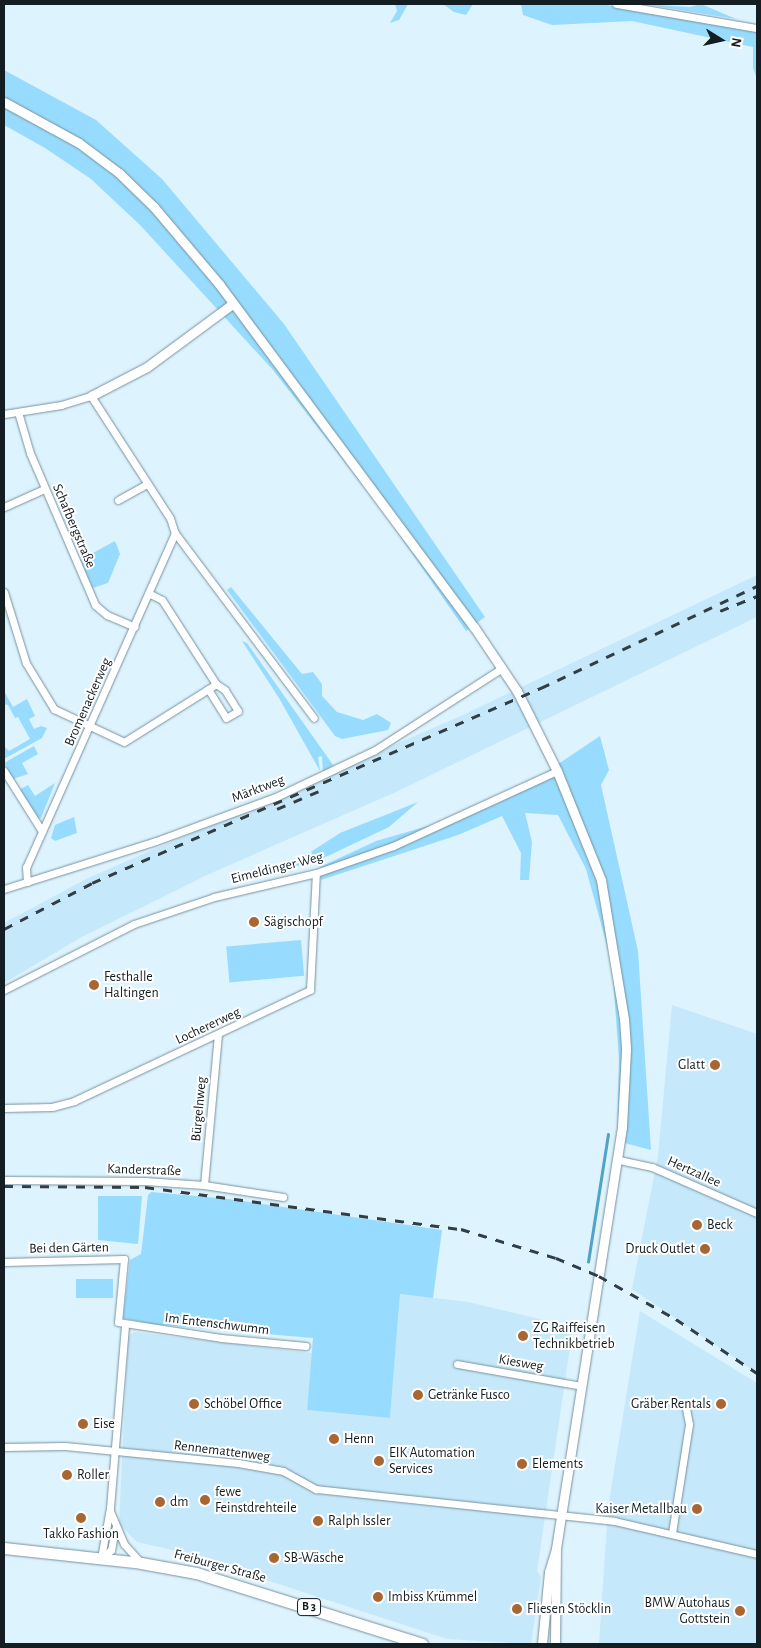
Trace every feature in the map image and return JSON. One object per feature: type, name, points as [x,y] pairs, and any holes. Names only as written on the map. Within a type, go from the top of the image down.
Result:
[{"type":"main road","name":"Freiburger Straße","points":[[4,1548],[140,1563],[217,1578],[422,1644]]},
{"type":"street","points":[[616,4],[757,28]]},
{"type":"street","points":[[4,102],[56,129],[118,173],[190,248],[502,668],[517,691],[556,771],[601,880],[620,979],[626,1050],[619,1160],[556,1549],[557,1631],[555,1644]]},
{"type":"street","points":[[4,414],[91,396],[147,367],[232,304]]},
{"type":"street","points":[[91,396],[170,518],[175,533],[314,718]]},
{"type":"street","name":"Schafbergstraße","points":[[18,412],[30,453],[44,489],[95,605],[107,615],[135,627]]},
{"type":"street","points":[[118,500],[147,484]]},
{"type":"street","points":[[4,507],[44,489]]},
{"type":"street","name":"Bromenackerweg","points":[[27,882],[26,867],[91,728],[175,533]]},
{"type":"street","points":[[4,592],[26,663],[53,707],[59,714],[91,728],[124,742],[216,684]]},
{"type":"street","points":[[150,594],[162,600],[216,684],[225,690],[238,711],[226,718],[208,689]]},
{"type":"street","name":"Märktweg","points":[[4,889],[156,841],[322,776],[375,750],[502,668]]},
{"type":"street","points":[[4,771],[42,831]]},
{"type":"street","name":"Eimeldinger Weg","points":[[4,990],[134,924],[214,897],[316,873],[433,830],[556,771]]},
{"type":"street","name":"Lochererweg","points":[[4,1108],[52,1107],[74,1101],[218,1036],[310,990],[316,873]]},
{"type":"street","name":"Bürgelnweg","points":[[204,1185],[218,1036]]},
{"type":"street","name":"Hertzallee","points":[[619,1160],[652,1167],[757,1213]]},
{"type":"street","name":"Kanderstraße","points":[[4,1180],[145,1181],[204,1185],[283,1197]]},
{"type":"street","name":"Bei den Gärten","points":[[4,1262],[124,1260],[118,1322],[125,1324]]},
{"type":"street","points":[[101,1558],[110,1508],[125,1324]]},
{"type":"street","name":"Im Entenschwumm","points":[[125,1324],[221,1338],[306,1346]]},
{"type":"street","name":"Kiesweg","points":[[457,1364],[582,1386]]},
{"type":"street","points":[[672,1533],[689,1424],[686,1410]]},
{"type":"street","name":"Rennemattenweg","points":[[4,1447],[65,1446],[275,1470],[316,1489],[561,1514],[672,1533],[757,1554]]},
{"type":"street","points":[[110,1508],[115,1528],[140,1563]]},
{"type":"street","points":[[101,1558],[111,1550],[115,1528]]},
{"type":"street","points":[[542,1644],[548,1572],[556,1549]]},
{"type":"street","points":[[557,1631],[560,1644]]},
{"type":"shaded area","points":[[395,4],[408,4],[399,20],[390,23],[397,11]]},
{"type":"shaded area","points":[[443,4],[473,4],[466,15],[454,12]]},
{"type":"shaded area","points":[[521,4],[601,4],[757,32],[757,79],[753,68],[753,47],[632,21],[552,25],[523,15]]},
{"type":"shaded area","points":[[644,4],[690,7],[701,4],[736,19]]},
{"type":"shaded area","points":[[4,70],[96,120],[162,179],[284,324],[485,617],[466,631],[382,510],[273,370],[140,225],[91,179],[45,148],[4,125]]},
{"type":"shaded area","points":[[115,541],[120,554],[108,583],[93,588],[80,560]]},
{"type":"shaded area","points":[[757,575],[757,617],[398,791],[207,875],[80,938],[4,983],[4,923],[88,878],[463,715]]},
{"type":"shaded area","points":[[231,587],[302,674],[313,672],[322,684],[322,696],[337,712],[363,720],[377,714],[391,723],[388,730],[342,739],[335,736],[227,590]]},
{"type":"shaded area","points":[[242,641],[247,643],[333,765],[323,773],[322,756],[318,757],[320,771],[279,698]]},
{"type":"shaded area","points":[[4,691],[13,707],[27,699],[35,716],[29,719],[34,729],[41,726],[47,728],[42,738],[4,759],[4,746],[9,751],[30,739],[18,717],[15,718],[8,705],[4,704]]},
{"type":"shaded area","points":[[600,736],[609,770],[601,785],[638,951],[651,1150],[617,1141],[619,1060],[612,964],[586,869],[558,815],[525,813],[532,842],[529,880],[520,880],[521,853],[502,816],[458,835],[321,880],[320,867],[376,841],[452,819],[509,797]]},
{"type":"shaded area","points":[[34,746],[38,754],[22,763],[28,774],[13,779],[4,763]]},
{"type":"shaded area","points":[[55,783],[41,818],[36,817],[19,790],[28,785],[35,796]]},
{"type":"shaded area","points":[[418,802],[389,827],[315,862],[235,879],[306,855],[340,833]]},
{"type":"shaded area","points":[[74,817],[77,833],[55,841],[51,838],[55,825]]},
{"type":"shaded area","points":[[301,940],[304,976],[229,982],[226,947]]},
{"type":"shaded area","points":[[672,1005],[757,1034],[757,1373],[632,1289],[658,1156]]},
{"type":"shaded area","points":[[151,1192],[228,1199],[442,1230],[433,1298],[400,1294],[390,1418],[307,1410],[313,1338],[150,1324],[123,1318],[130,1260],[141,1254],[148,1195]]},
{"type":"shaded area","points":[[98,1196],[142,1196],[138,1244],[98,1240]]},
{"type":"shaded area","points":[[76,1279],[113,1279],[113,1298],[76,1298]]},
{"type":"shaded area","points":[[400,1294],[468,1302],[573,1327],[537,1571],[541,1577],[531,1644],[447,1639],[177,1551],[137,1542],[119,1524],[128,1337],[134,1332],[312,1353],[307,1410],[390,1418]]},
{"type":"shaded area","points":[[640,1311],[757,1383],[757,1644],[599,1644],[608,1508]]},
{"type":"waterway","points":[[588,1262],[608,1135]]},
{"type":"railway","points":[[4,929],[92,883],[541,688],[757,586]]},
{"type":"railway","points":[[720,611],[757,596]]},
{"type":"railway","points":[[277,809],[326,788]]},
{"type":"railway","points":[[4,1186],[145,1187],[461,1229],[556,1258],[599,1276],[676,1319],[757,1373]]},
{"type":"place","name":"Sägischopf","points":[[254,922]]},
{"type":"place","name":"Festhalle Haltingen","points":[[94,985]]},
{"type":"place","name":"Glatt","points":[[715,1065]]},
{"type":"place","name":"Beck","points":[[697,1225]]},
{"type":"place","name":"Druck Outlet","points":[[705,1249]]},
{"type":"place","name":"ZG Raiffeisen Technikbetrieb","points":[[523,1336]]},
{"type":"place","name":"Getränke Fusco","points":[[418,1395]]},
{"type":"place","name":"Schöbel Office","points":[[194,1404]]},
{"type":"place","name":"Gräber Rentals","points":[[721,1404]]},
{"type":"place","name":"Eise","points":[[83,1424]]},
{"type":"place","name":"Henn","points":[[334,1439]]},
{"type":"place","name":"EIK Automation Services","points":[[379,1461]]},
{"type":"place","name":"Elements","points":[[522,1464]]},
{"type":"place","name":"Roller","points":[[67,1475]]},
{"type":"place","name":"fewe Feinstdrehteile","points":[[205,1500]]},
{"type":"place","name":"dm","points":[[160,1502]]},
{"type":"place","name":"Kaiser Metallbau","points":[[697,1509]]},
{"type":"place","name":"Takko Fashion","points":[[81,1518]]},
{"type":"place","name":"Ralph Issler","points":[[318,1521]]},
{"type":"place","name":"SB-Wäsche","points":[[274,1558]]},
{"type":"place","name":"Imbiss Krümmel","points":[[378,1597]]},
{"type":"place","name":"Fliesen Stöcklin","points":[[517,1609]]},
{"type":"place","name":"BMW Autohaus Gottstein","points":[[740,1611]]}]
